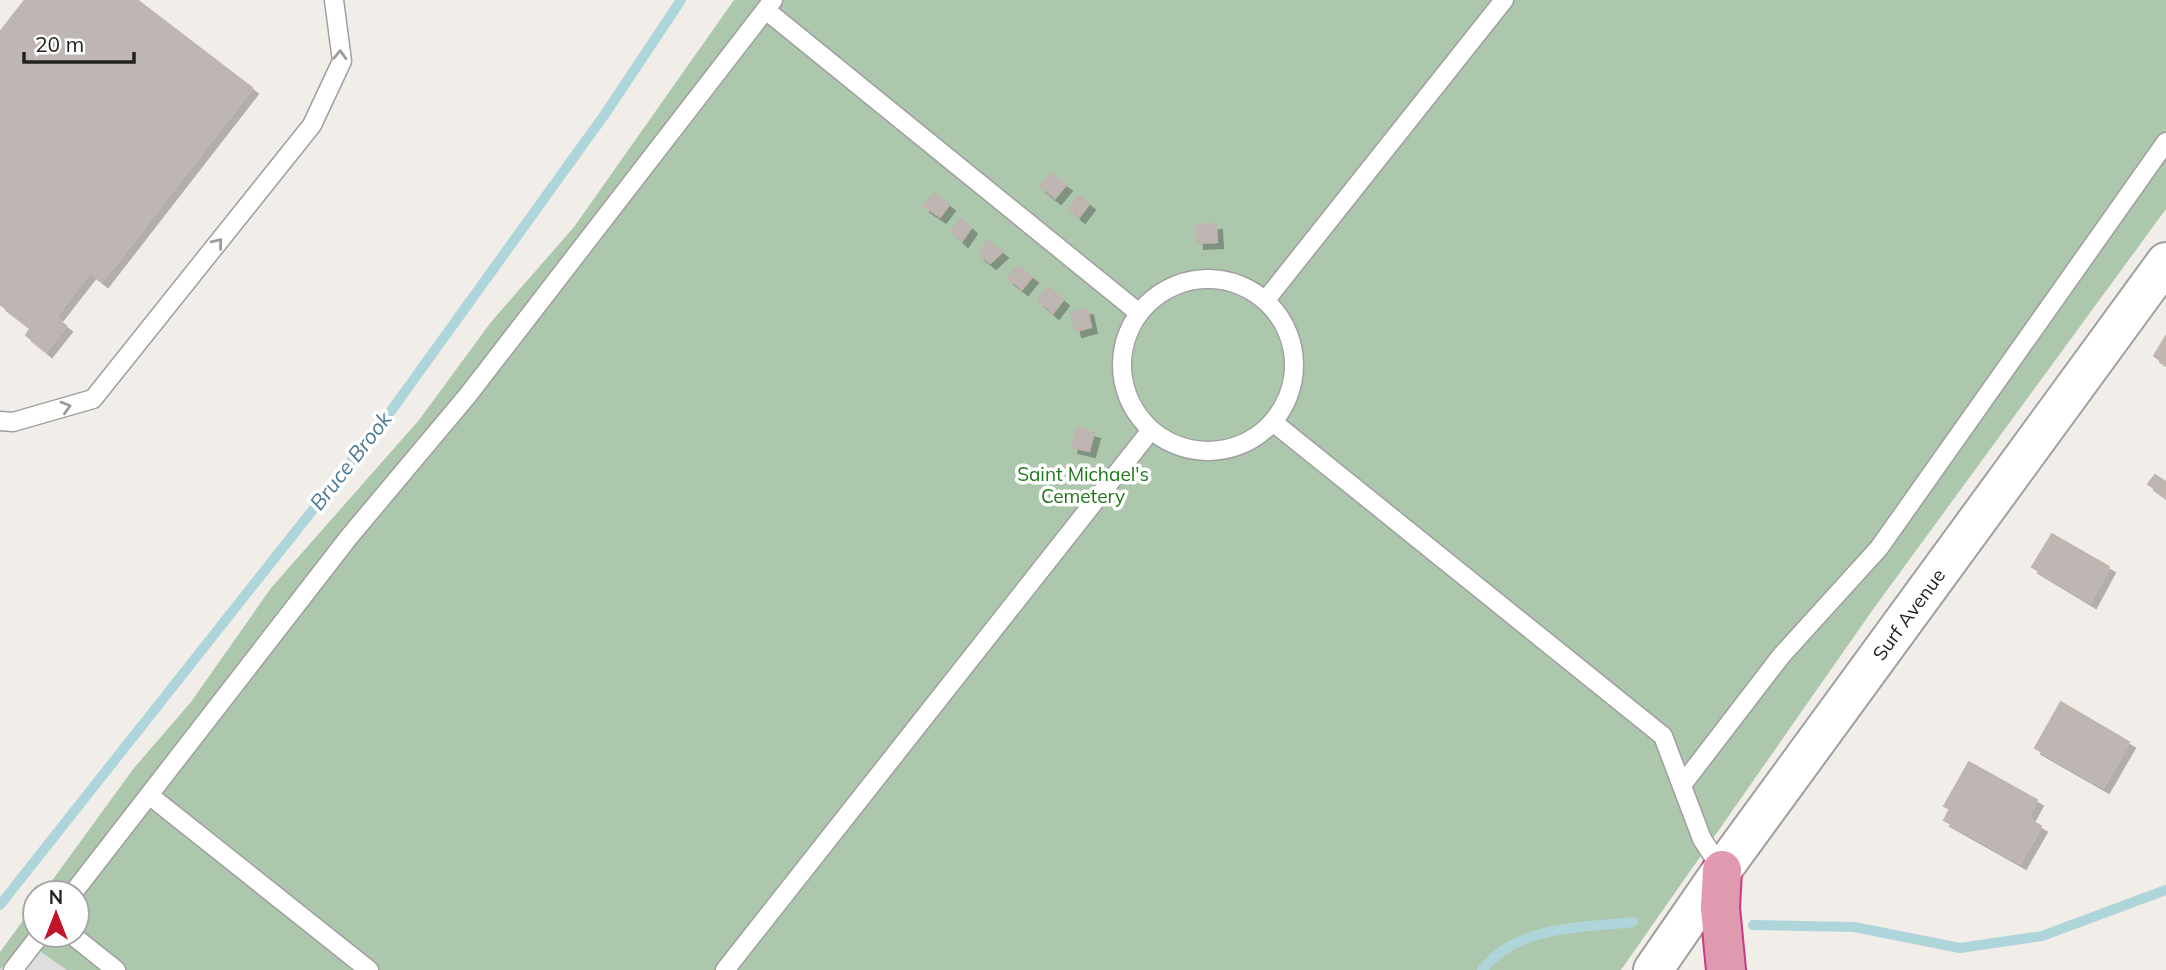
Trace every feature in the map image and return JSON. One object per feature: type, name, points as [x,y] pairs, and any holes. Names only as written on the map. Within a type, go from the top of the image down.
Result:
[{"type":"highway","points":[[1722,870],[1721,934],[1726,970]]},
{"type":"street","name":"Surf Avenue","points":[[1653,970],[1722,870],[2166,262]]},
{"type":"lane","points":[[4,418],[93,399],[312,125],[342,61],[334,0]]},
{"type":"lane","points":[[1265,301],[1504,0]]},
{"type":"lane","points":[[84,879],[349,537],[468,395],[770,6],[1139,313]]},
{"type":"lane","points":[[1682,785],[1781,656],[1880,548],[2166,142]]},
{"type":"lane","points":[[1214,279],[1241,285],[1265,301],[1282,321],[1293,346],[1294,373],[1287,399],[1273,422],[1252,439],[1227,449],[1200,451],[1174,445],[1151,430],[1134,411],[1124,387],[1121,361],[1126,335],[1139,313],[1160,294],[1185,282],[1214,279]]},
{"type":"lane","points":[[1273,422],[1662,736],[1702,839],[1722,870]]},
{"type":"lane","points":[[725,970],[1151,430]]},
{"type":"lane","points":[[149,795],[369,970]]},
{"type":"lane","points":[[13,970],[29,949]]},
{"type":"lane","points":[[90,949],[116,970]]},
{"type":"green space","name":"Saint Michael's Cemetery","points":[[734,0],[2166,0],[2166,209],[1874,608],[1621,970],[0,970],[0,952],[21,923],[21,949],[91,949],[91,879],[53,879],[134,768],[191,702],[271,588],[419,420],[491,322],[574,227]]},
{"type":"shaded area","points":[[21,944],[21,949],[37,949],[67,970],[0,970]]},
{"type":"building","points":[[25,0],[137,0],[252,88],[102,281],[90,272],[55,317],[66,326],[46,351],[26,335],[31,328],[0,304],[0,32]]},
{"type":"building","points":[[1050,174],[1066,185],[1055,198],[1040,186]]},
{"type":"building","points":[[934,193],[949,205],[940,217],[924,206]]},
{"type":"building","points":[[1079,196],[1089,204],[1079,217],[1069,208]]},
{"type":"building","points":[[961,219],[971,228],[962,241],[951,231]]},
{"type":"building","points":[[1216,224],[1217,242],[1198,243],[1197,225]]},
{"type":"building","points":[[988,241],[1002,252],[990,263],[979,254]]},
{"type":"building","points":[[1018,266],[1032,277],[1022,289],[1008,278]]},
{"type":"building","points":[[1048,287],[1063,300],[1053,313],[1038,300]]},
{"type":"building","points":[[1087,309],[1091,327],[1076,331],[1071,313]]},
{"type":"building","points":[[2166,336],[2166,364],[2154,356]]},
{"type":"building","points":[[1077,428],[1094,433],[1089,451],[1072,447]]},
{"type":"building","points":[[2155,475],[2166,482],[2166,497],[2148,484]]},
{"type":"building","points":[[2052,534],[2109,567],[2090,602],[2032,567]]},
{"type":"building","points":[[2061,702],[2129,742],[2103,787],[2035,748]]},
{"type":"building","points":[[1969,762],[2037,800],[2027,818],[2041,826],[2020,863],[1944,820],[1950,809],[1944,806]]},
{"type":"waterway","name":"Bruce Brook","points":[[0,905],[391,411],[605,114],[681,0]]},
{"type":"waterway","points":[[1753,925],[1854,927],[1960,948],[2042,936],[2166,890]]},
{"type":"waterway","points":[[1482,970],[1496,955],[1531,937],[1551,931],[1633,922]]}]
